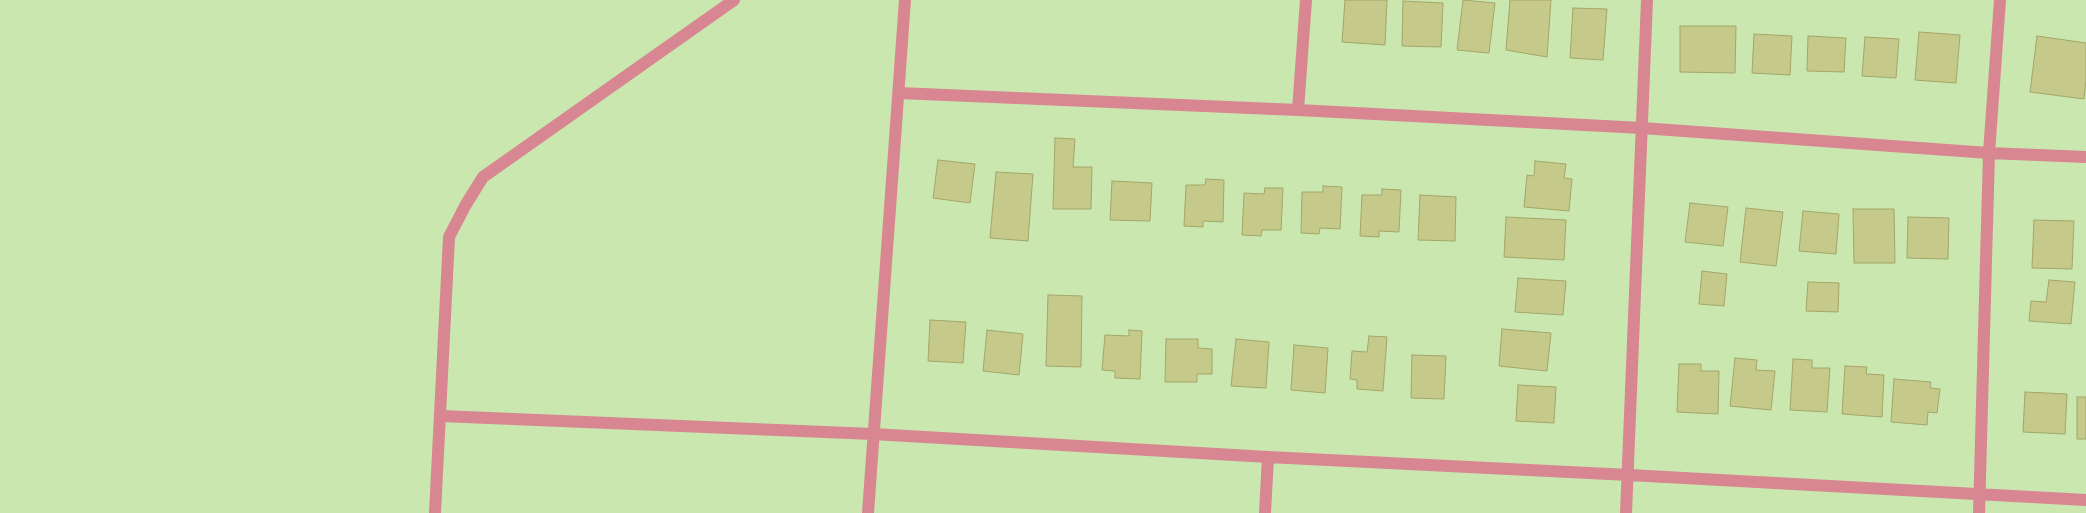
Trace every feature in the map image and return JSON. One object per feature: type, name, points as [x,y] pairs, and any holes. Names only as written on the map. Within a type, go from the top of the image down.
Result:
[{"type":"street","points":[[435,513],[449,237],[483,177],[734,0]]},
{"type":"street","points":[[868,513],[905,0]]},
{"type":"street","points":[[1298,110],[1306,0]]},
{"type":"street","points":[[1626,513],[1648,0]]},
{"type":"street","points":[[1978,513],[1989,153],[2000,0]]},
{"type":"street","points":[[899,93],[1298,110],[1642,128],[1989,153],[2086,157]]},
{"type":"street","points":[[441,416],[873,434],[1268,457],[2086,500]]},
{"type":"street","points":[[1265,513],[1268,457]]},
{"type":"building","points":[[1345,0],[1387,0],[1385,45],[1342,42]]},
{"type":"building","points":[[1463,0],[1495,3],[1489,53],[1457,50]]},
{"type":"building","points":[[1510,0],[1551,0],[1547,57],[1506,50]]},
{"type":"building","points":[[1403,1],[1443,3],[1441,47],[1402,46]]},
{"type":"building","points":[[1573,8],[1607,9],[1603,60],[1570,58]]},
{"type":"building","points":[[1680,26],[1736,26],[1735,73],[1680,72]]},
{"type":"building","points":[[1919,32],[1960,35],[1956,83],[1915,80]]},
{"type":"building","points":[[1754,34],[1792,36],[1790,75],[1752,73]]},
{"type":"building","points":[[1808,36],[1846,38],[1844,72],[1807,71]]},
{"type":"building","points":[[2037,36],[2086,43],[2084,99],[2030,92]]},
{"type":"building","points":[[1865,37],[1899,39],[1896,78],[1862,76]]},
{"type":"building","points":[[1055,138],[1075,139],[1073,167],[1092,167],[1091,209],[1053,209]]},
{"type":"building","points":[[938,160],[975,164],[970,203],[933,198]]},
{"type":"building","points":[[1535,161],[1566,164],[1564,178],[1572,179],[1569,211],[1524,207],[1527,175],[1534,176]]},
{"type":"building","points":[[996,172],[1033,174],[1028,241],[990,238]]},
{"type":"building","points":[[1206,179],[1224,180],[1223,222],[1203,221],[1203,227],[1184,226],[1186,185],[1205,185]]},
{"type":"building","points":[[1112,181],[1152,183],[1150,221],[1110,220]]},
{"type":"building","points":[[1323,186],[1342,187],[1340,229],[1320,228],[1319,234],[1301,233],[1302,192],[1323,192]]},
{"type":"building","points":[[1265,188],[1283,188],[1281,230],[1262,230],[1261,236],[1242,235],[1244,193],[1264,194]]},
{"type":"building","points":[[1382,189],[1401,190],[1399,232],[1379,231],[1379,237],[1360,236],[1362,195],[1382,195]]},
{"type":"building","points":[[1420,195],[1456,197],[1455,241],[1418,240]]},
{"type":"building","points":[[1690,203],[1728,207],[1723,246],[1685,242]]},
{"type":"building","points":[[1746,208],[1783,212],[1776,266],[1740,262]]},
{"type":"building","points":[[1853,209],[1894,209],[1895,263],[1854,263]]},
{"type":"building","points":[[1803,211],[1839,214],[1836,254],[1799,251]]},
{"type":"building","points":[[1506,217],[1566,220],[1564,260],[1504,257]]},
{"type":"building","points":[[1908,217],[1949,218],[1948,259],[1907,258]]},
{"type":"building","points":[[2034,220],[2074,221],[2072,269],[2032,268]]},
{"type":"building","points":[[1702,271],[1727,274],[1724,306],[1699,304]]},
{"type":"building","points":[[1518,278],[1566,281],[1563,315],[1515,312]]},
{"type":"building","points":[[2049,280],[2075,282],[2071,324],[2029,321],[2031,301],[2046,302]]},
{"type":"building","points":[[1808,282],[1839,283],[1838,312],[1806,311]]},
{"type":"building","points":[[1048,295],[1082,296],[1081,367],[1046,366]]},
{"type":"building","points":[[930,320],[966,322],[963,363],[928,361]]},
{"type":"building","points":[[1502,329],[1551,333],[1547,371],[1499,366]]},
{"type":"building","points":[[987,330],[1023,334],[1019,375],[983,371]]},
{"type":"building","points":[[1129,330],[1142,331],[1140,379],[1115,378],[1115,371],[1102,370],[1105,335],[1129,336]]},
{"type":"building","points":[[1369,336],[1387,337],[1383,391],[1357,389],[1357,380],[1350,379],[1352,351],[1367,352]]},
{"type":"building","points":[[1166,339],[1198,339],[1198,348],[1212,349],[1212,374],[1197,374],[1197,382],[1165,382]]},
{"type":"building","points":[[1236,339],[1269,342],[1266,388],[1231,386]]},
{"type":"building","points":[[1294,345],[1328,348],[1325,393],[1291,390]]},
{"type":"building","points":[[1412,355],[1446,356],[1444,399],[1411,398]]},
{"type":"building","points":[[1735,358],[1757,360],[1756,370],[1775,371],[1771,410],[1730,406]]},
{"type":"building","points":[[1793,359],[1812,360],[1812,368],[1830,368],[1827,412],[1790,410]]},
{"type":"building","points":[[1679,364],[1701,364],[1701,371],[1719,371],[1718,414],[1677,412]]},
{"type":"building","points":[[1845,366],[1867,367],[1866,374],[1884,375],[1882,417],[1842,414]]},
{"type":"building","points":[[1894,379],[1931,382],[1930,388],[1940,389],[1937,413],[1928,412],[1927,425],[1891,422]]},
{"type":"building","points":[[1518,385],[1556,387],[1554,423],[1516,421]]},
{"type":"building","points":[[2025,392],[2067,394],[2065,434],[2023,432]]},
{"type":"building","points":[[2077,397],[2086,397],[2086,439],[2077,439]]}]
